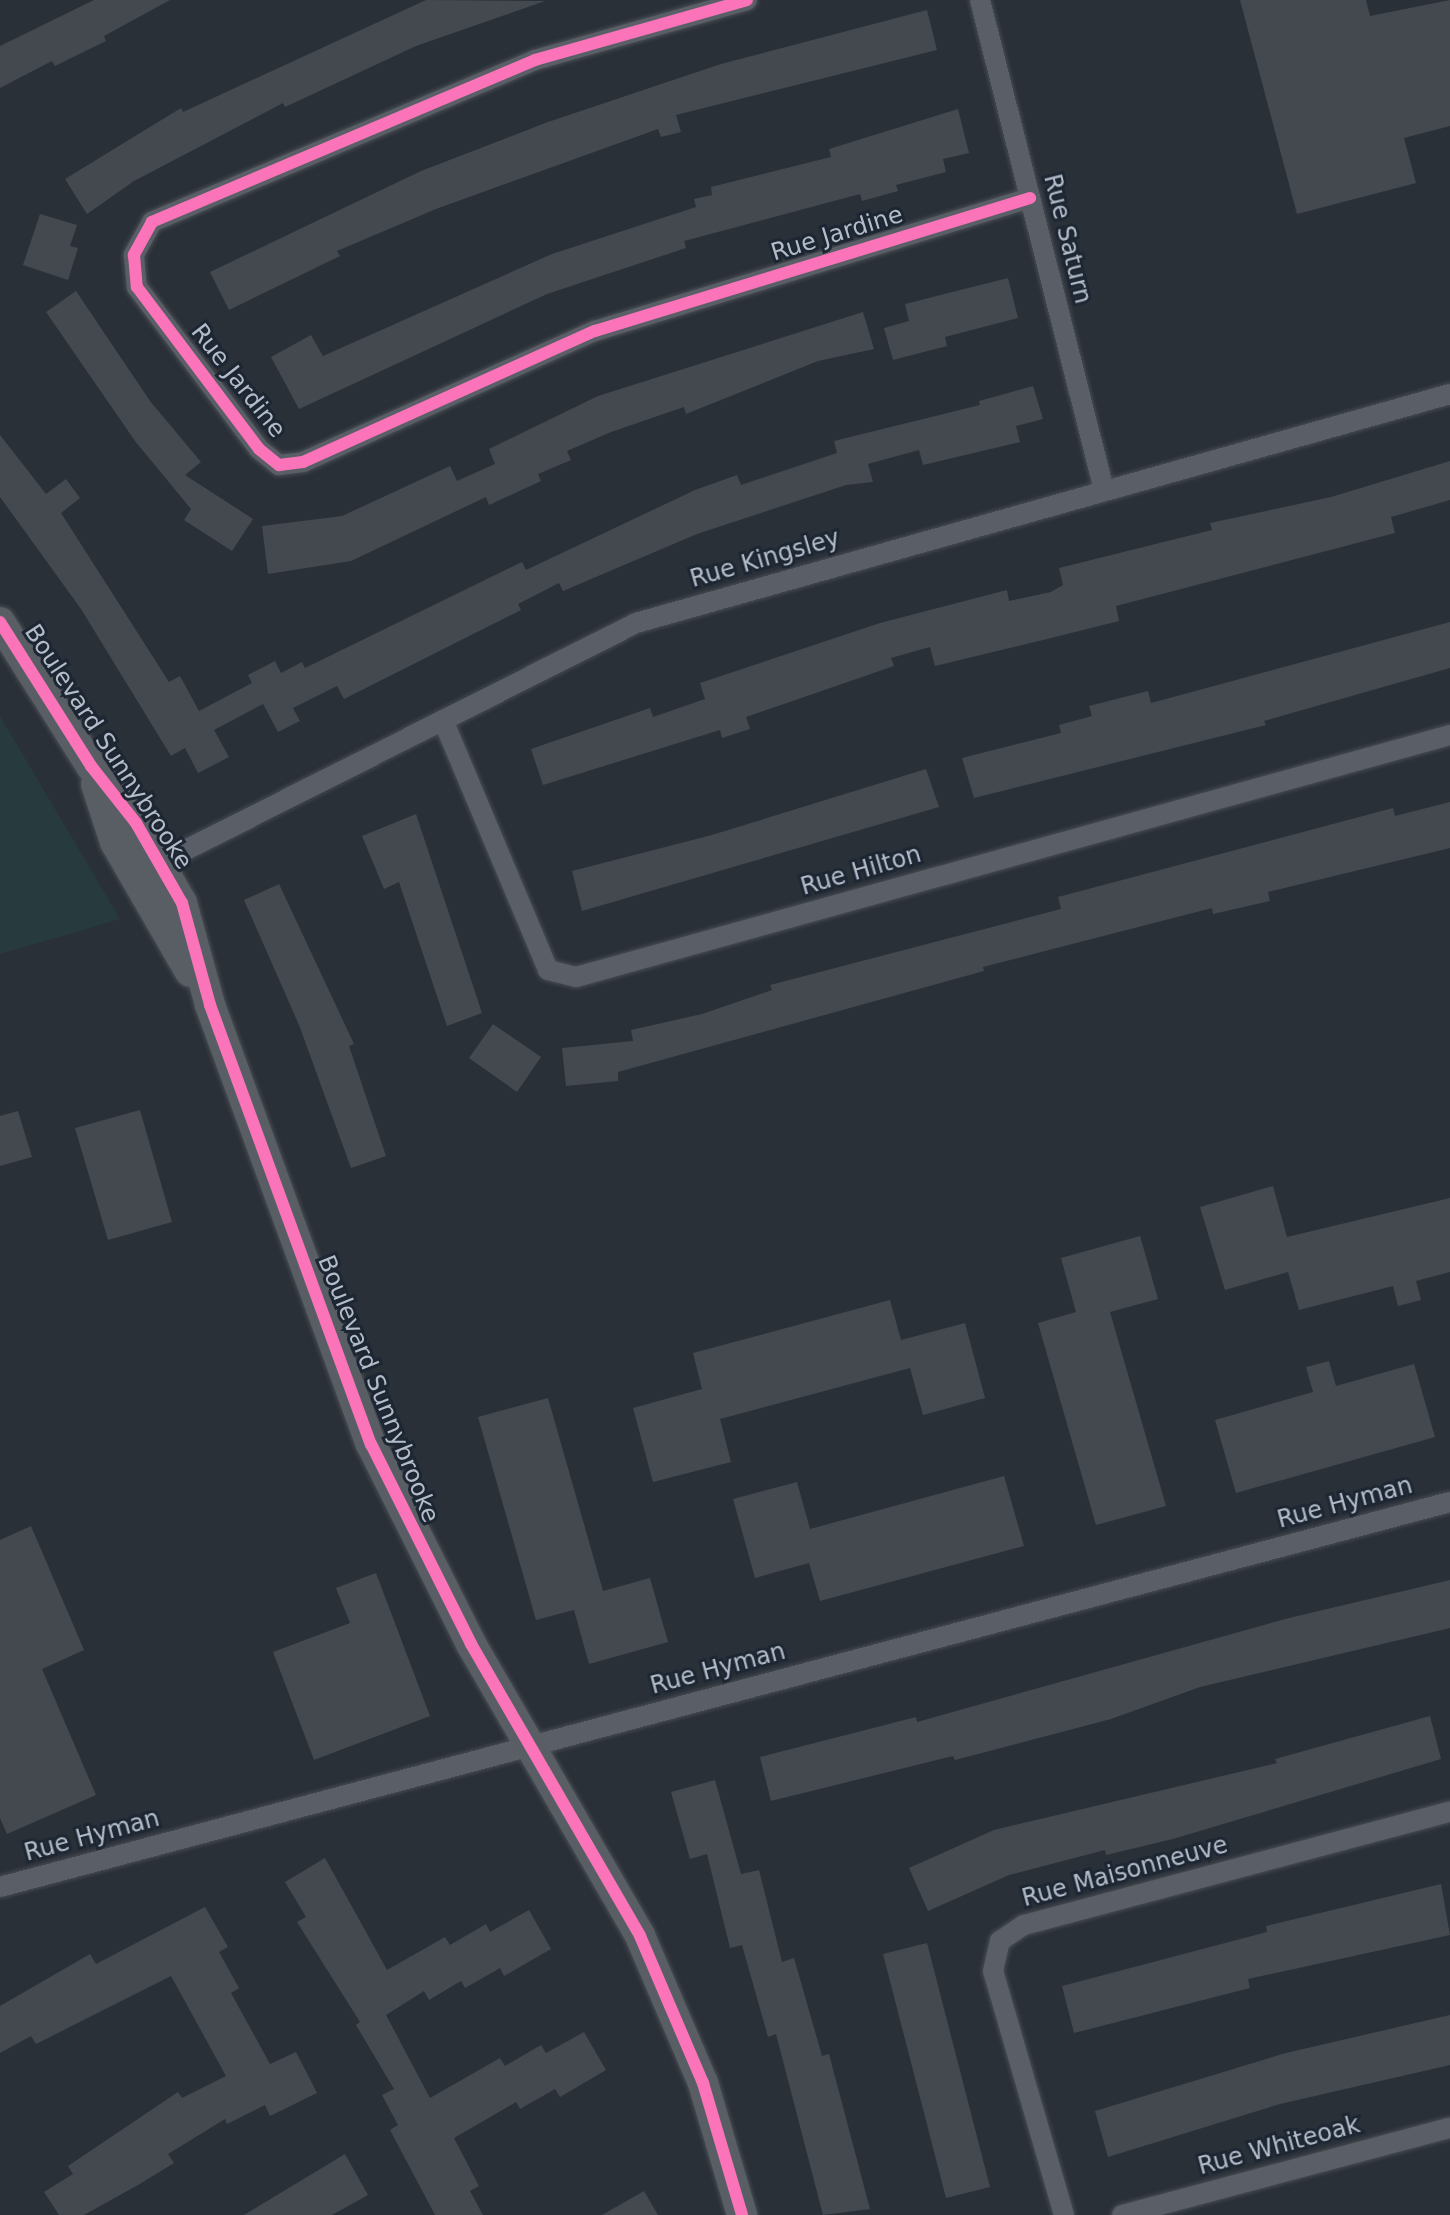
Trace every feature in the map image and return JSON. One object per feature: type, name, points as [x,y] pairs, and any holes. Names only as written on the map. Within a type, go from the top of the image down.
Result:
[{"type":"street","name":"Rue Jardine","points":[[747,0],[535,60],[152,222],[134,255],[137,287],[259,449],[279,465],[303,462],[595,331],[1030,198]]},
{"type":"street","name":"Rue Saturn","points":[[980,0],[1104,490]]},
{"type":"street","name":"Rue Kingsley","points":[[146,870],[636,623],[1450,394]]},
{"type":"street","name":"Boulevard Sunnybrooke","points":[[0,622],[91,766],[136,823],[146,870],[182,903],[210,1005],[247,1098],[322,1319],[376,1456],[448,1603],[627,1909],[703,2083],[742,2215]]},
{"type":"street","name":"Rue Hilton","points":[[443,720],[548,970],[576,977],[1450,735]]},
{"type":"street","name":"Rue Hyman","points":[[0,1887],[1450,1502]]},
{"type":"street","name":"Rue Maisonneuve","points":[[1064,2215],[993,1971],[1000,1941],[1024,1925],[1450,1812]]},
{"type":"street","name":"Rue Whiteoak","points":[[1122,2215],[1450,2128]]},
{"type":"green space","points":[[0,716],[120,919],[0,954]]},
{"type":"building","points":[[94,0],[170,0],[104,36],[106,41],[55,66],[52,61],[0,88],[0,46]]},
{"type":"building","points":[[426,0],[545,1],[416,46],[285,107],[283,103],[134,181],[87,214],[65,179],[181,108],[183,112]]},
{"type":"building","points":[[1240,0],[1366,0],[1370,16],[1450,0],[1450,126],[1404,138],[1416,183],[1297,214]]},
{"type":"building","points":[[927,10],[937,50],[676,115],[681,132],[661,137],[658,129],[436,209],[337,251],[340,256],[229,310],[210,272],[421,171],[548,122],[721,64]]},
{"type":"building","points":[[958,109],[969,153],[943,159],[946,172],[896,185],[898,191],[862,201],[860,194],[684,241],[686,248],[547,294],[299,409],[271,357],[311,335],[323,356],[552,254],[696,207],[694,199],[712,195],[711,187],[831,157],[829,149]]},
{"type":"building","points":[[40,214],[77,225],[70,246],[78,248],[68,280],[23,265]]},
{"type":"building","points":[[1008,278],[1018,318],[945,337],[947,346],[893,360],[884,328],[909,321],[905,304]]},
{"type":"building","points":[[76,291],[150,401],[201,462],[185,475],[253,519],[232,551],[184,520],[191,509],[135,441],[46,312]]},
{"type":"building","points":[[863,312],[874,349],[818,361],[686,414],[684,407],[611,432],[567,451],[571,460],[538,474],[541,481],[489,505],[486,497],[351,561],[268,574],[262,526],[342,516],[450,466],[457,481],[495,464],[489,449],[598,396]]},
{"type":"building","points":[[1033,386],[1043,419],[1016,426],[1020,442],[923,465],[919,450],[868,464],[873,482],[846,485],[697,534],[563,591],[559,583],[518,604],[521,610],[344,699],[337,686],[293,708],[300,721],[278,732],[263,704],[214,730],[229,757],[198,773],[185,748],[171,756],[81,609],[0,497],[0,435],[46,494],[66,479],[80,498],[61,513],[169,682],[180,676],[199,711],[252,683],[248,675],[275,661],[281,673],[302,662],[305,668],[522,562],[526,570],[695,490],[737,475],[741,485],[837,453],[834,441],[980,405],[979,401]]},
{"type":"building","points":[[1450,461],[1450,500],[1391,517],[1395,533],[1116,606],[1119,621],[1047,639],[935,666],[930,647],[891,658],[894,666],[746,717],[750,729],[722,738],[720,730],[543,785],[531,749],[650,708],[653,717],[705,699],[700,683],[880,623],[1007,590],[1009,601],[1051,592],[1063,585],[1059,568],[1212,530],[1210,523],[1331,497]]},
{"type":"building","points":[[1450,622],[1450,668],[1264,721],[1266,725],[974,798],[962,758],[1061,733],[1059,725],[1092,716],[1089,706],[1148,691],[1151,703]]},
{"type":"building","points":[[926,769],[939,807],[582,911],[572,871],[712,835]]},
{"type":"building","points":[[1450,802],[1450,848],[1268,892],[1270,901],[1213,914],[1212,908],[983,967],[984,971],[618,1072],[618,1081],[566,1086],[562,1048],[633,1041],[631,1030],[702,1014],[772,990],[770,985],[1061,909],[1058,897],[1393,808],[1395,816]]},
{"type":"building","points":[[416,814],[482,1013],[447,1026],[399,882],[384,889],[362,836]]},
{"type":"building","points":[[279,884],[354,1044],[349,1046],[386,1156],[351,1168],[299,1025],[244,900]]},
{"type":"building","points":[[493,1024],[541,1057],[517,1092],[469,1058]]},
{"type":"building","points":[[140,1110],[172,1222],[108,1240],[75,1128]]},
{"type":"building","points":[[18,1111],[32,1157],[0,1166],[0,1116]]},
{"type":"building","points":[[1273,1186],[1287,1237],[1450,1198],[1450,1272],[1416,1281],[1421,1300],[1398,1306],[1393,1286],[1299,1310],[1288,1272],[1225,1290],[1200,1207]]},
{"type":"building","points":[[1140,1236],[1158,1299],[1110,1312],[1166,1506],[1096,1525],[1038,1323],[1076,1312],[1061,1258]]},
{"type":"building","points":[[890,1300],[901,1340],[965,1323],[985,1398],[923,1415],[910,1368],[720,1419],[731,1462],[653,1482],[633,1408],[702,1389],[693,1353]]},
{"type":"building","points":[[1329,1361],[1336,1386],[1414,1364],[1435,1437],[1236,1493],[1215,1420],[1313,1392],[1306,1367]]},
{"type":"building","points":[[548,1398],[603,1591],[650,1578],[668,1642],[589,1664],[574,1610],[536,1620],[478,1417]]},
{"type":"building","points":[[1004,1476],[1024,1546],[820,1601],[809,1563],[755,1578],[733,1499],[797,1482],[810,1529]]},
{"type":"building","points":[[31,1526],[84,1650],[42,1669],[96,1795],[7,1834],[0,1818],[0,1540]]},
{"type":"building","points":[[376,1573],[430,1716],[314,1760],[273,1652],[350,1623],[336,1588]]},
{"type":"building","points":[[1450,1580],[1450,1628],[1200,1687],[1111,1719],[955,1760],[953,1756],[771,1801],[760,1757],[916,1717],[917,1722],[1289,1618]]},
{"type":"building","points":[[1430,1716],[1441,1759],[1173,1839],[1106,1855],[1105,1850],[1009,1875],[928,1911],[909,1868],[994,1830],[1277,1763],[1275,1759]]},
{"type":"building","points":[[715,1780],[741,1874],[759,1870],[782,1962],[794,1958],[822,2056],[829,2054],[870,2209],[823,2215],[776,2034],[768,2037],[742,1945],[730,1948],[707,1854],[690,1859],[671,1792]]},
{"type":"building","points":[[325,1858],[387,1970],[445,1937],[450,1945],[486,1924],[490,1932],[529,1910],[551,1949],[504,1976],[500,1968],[465,1988],[461,1981],[429,2000],[424,1991],[386,2015],[430,2098],[500,2058],[505,2066],[541,2045],[546,2053],[584,2032],[606,2070],[560,2097],[555,2089],[520,2109],[516,2102],[454,2138],[479,2186],[470,2191],[483,2215],[435,2215],[390,2130],[398,2125],[382,2095],[394,2089],[356,2025],[360,2022],[297,1922],[306,1917],[285,1882]]},
{"type":"building","points":[[1441,1884],[1450,1935],[1248,1979],[1250,1988],[1074,2033],[1062,1986],[1267,1932],[1266,1926]]},
{"type":"building","points":[[205,1907],[228,1947],[219,1952],[239,1988],[231,1993],[270,2064],[296,2052],[317,2093],[270,2116],[265,2105],[227,2124],[225,2119],[168,2154],[174,2163],[138,2185],[84,2215],[59,2215],[44,2192],[73,2174],[68,2166],[178,2092],[182,2098],[226,2076],[171,1976],[36,2044],[31,2036],[0,2053],[0,2006],[90,1954],[96,1964]]},
{"type":"building","points":[[927,1943],[990,2187],[946,2198],[883,1954]]},
{"type":"building","points":[[1450,2015],[1450,2065],[1280,2104],[1108,2157],[1095,2111],[1286,2053]]},
{"type":"building","points":[[345,2154],[368,2195],[332,2215],[244,2215]]},
{"type":"building","points":[[644,2191],[658,2215],[602,2215]]},
{"type":"cycle path","points":[[747,0],[535,60],[152,222],[134,255],[137,287],[259,449],[279,465],[303,462],[595,331],[1030,198]]},
{"type":"cycle path","points":[[0,622],[91,766],[136,823],[182,903],[210,1005],[371,1444],[471,1644],[640,1936],[703,2083],[742,2215]]}]
